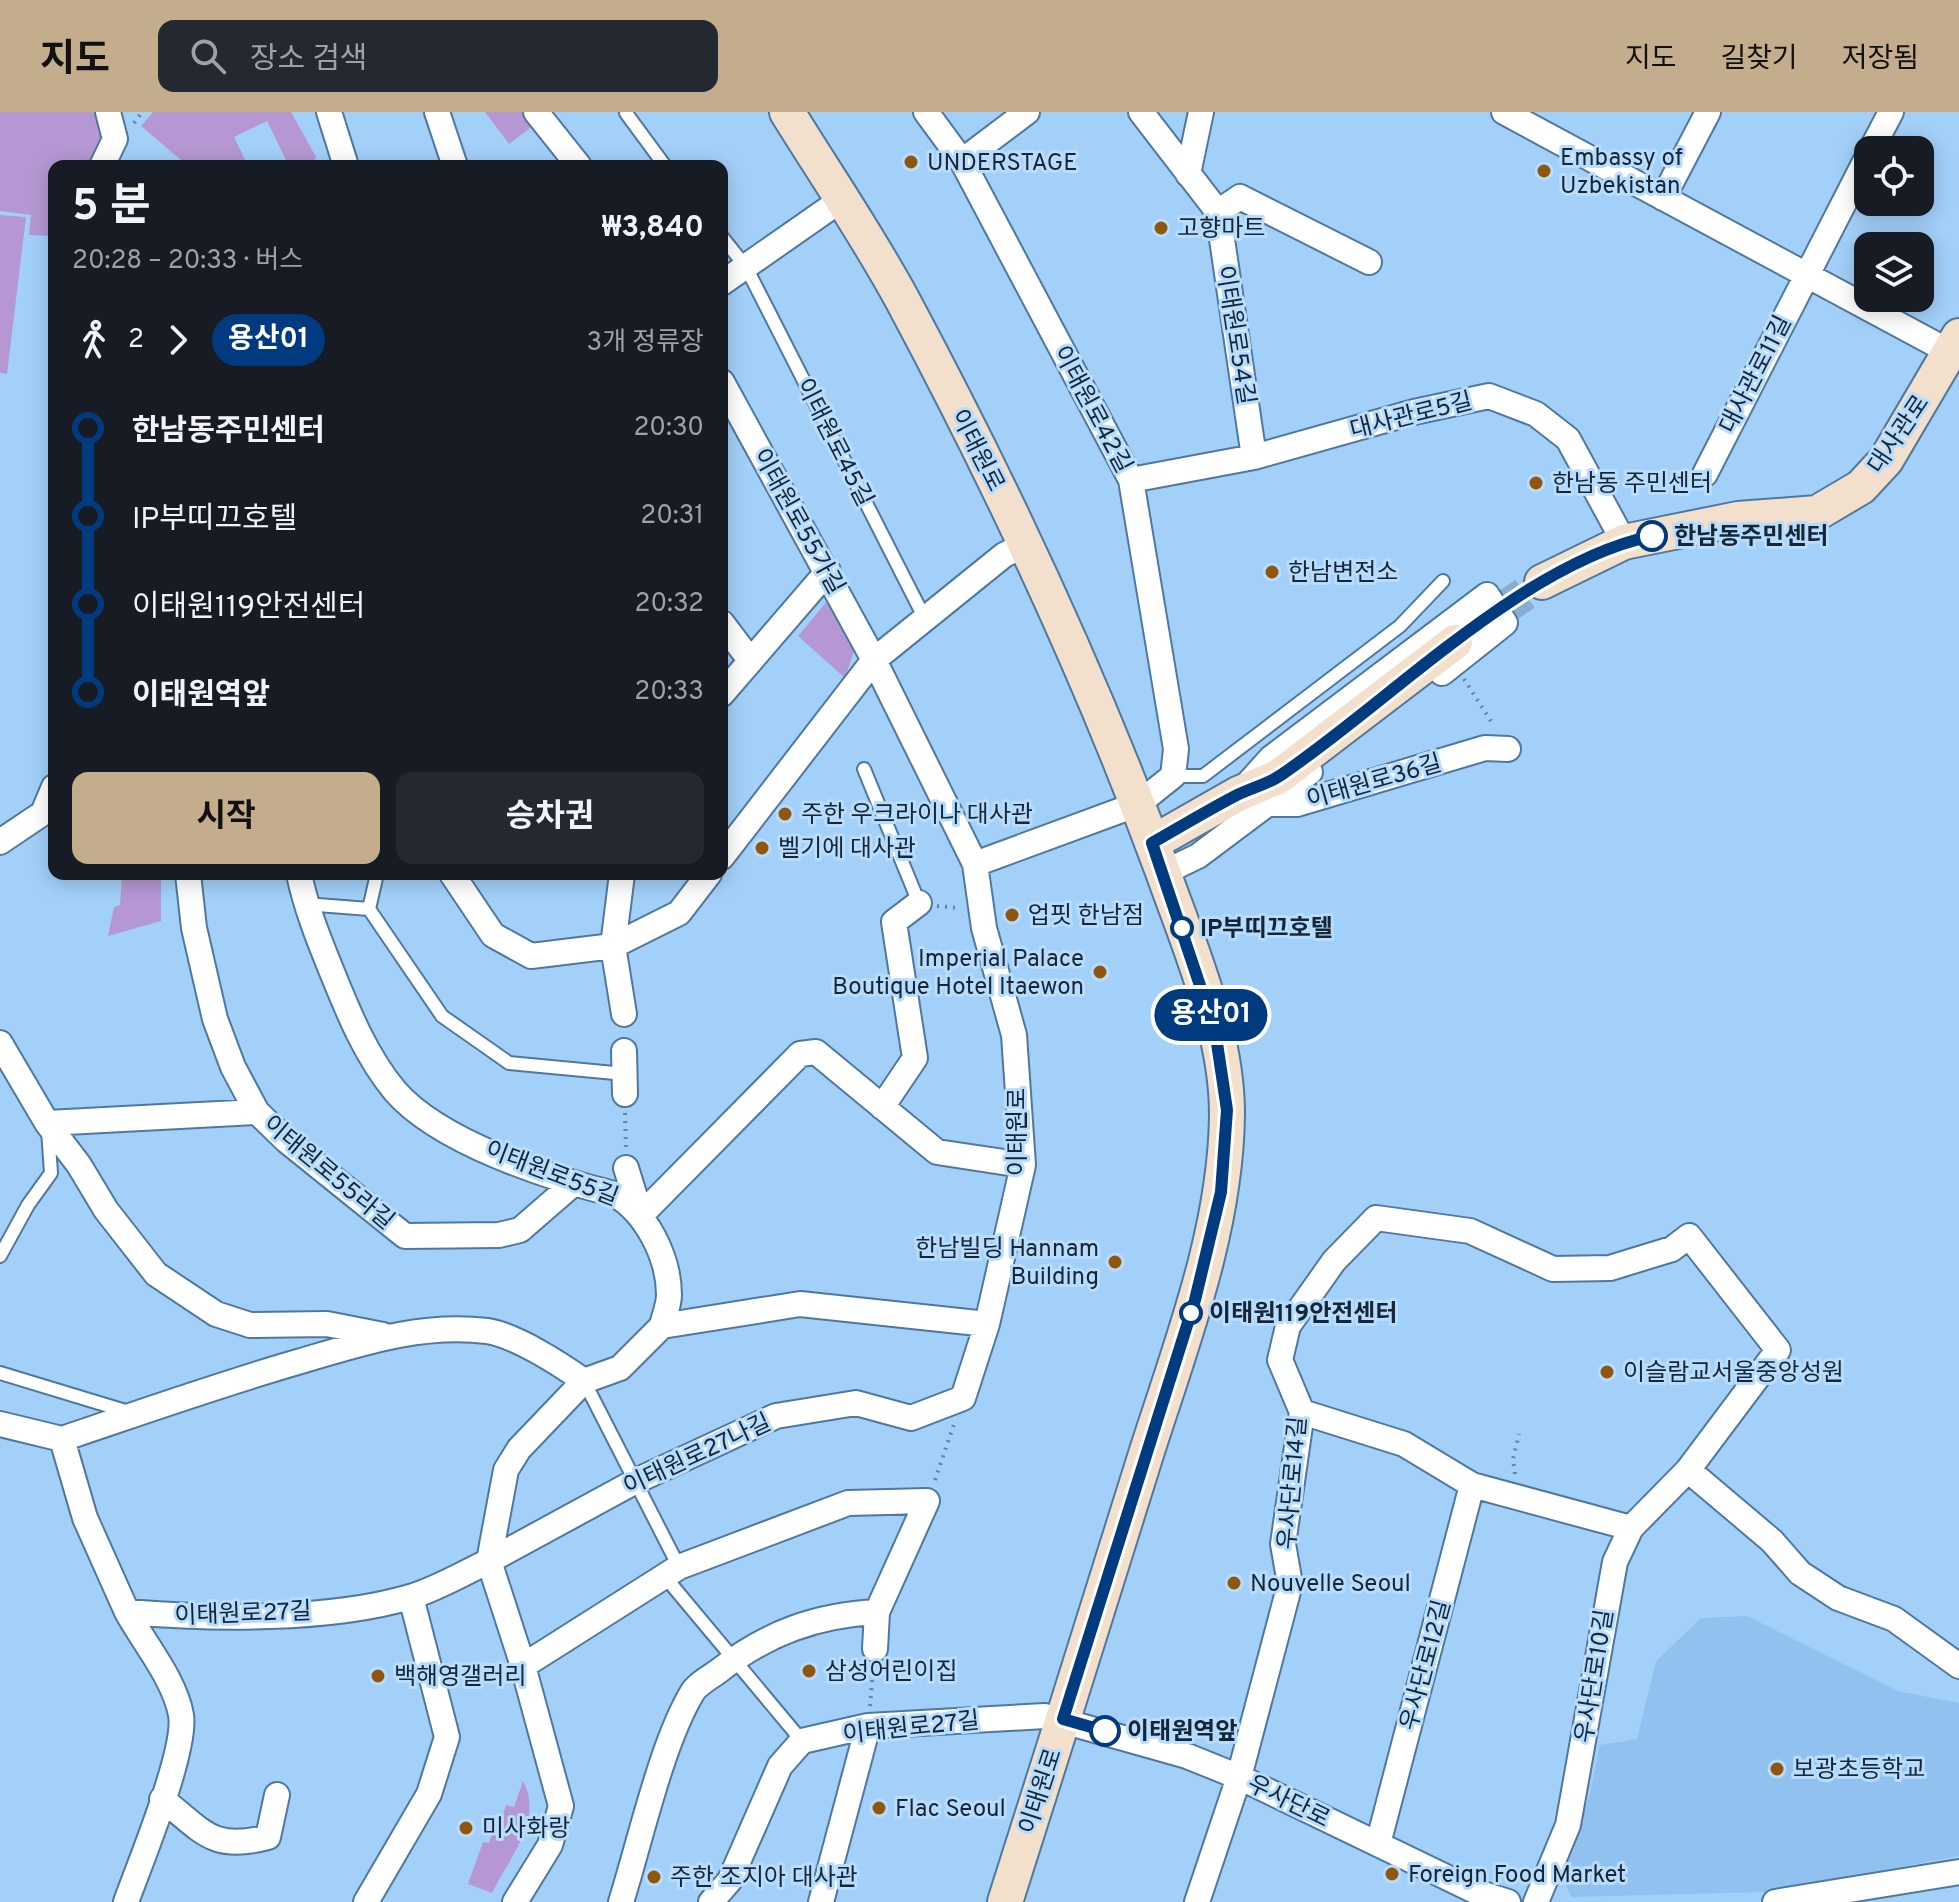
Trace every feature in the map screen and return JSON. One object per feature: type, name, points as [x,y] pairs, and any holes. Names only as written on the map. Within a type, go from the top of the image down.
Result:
[{"type":"main road","name":"이태원로","points":[[787,112],[901,298],[1026,544],[1138,804],[1215,1030],[1227,1110],[1221,1192],[1195,1300],[1005,1902]]},
{"type":"main road","name":"대사관로","points":[[1542,582],[1624,542],[1738,519],[1817,513],[1861,487],[1886,460],[1956,349]]},
{"type":"main road","points":[[1157,858],[1238,794],[1278,777],[1455,653]]},
{"type":"street","points":[[105,160],[115,139],[108,112]]},
{"type":"street","points":[[329,112],[344,160]]},
{"type":"street","points":[[437,112],[453,160]]},
{"type":"street","points":[[536,112],[574,160]]},
{"type":"street","name":"이태원로42길","points":[[926,112],[962,161],[1131,480],[1176,749],[1173,776]]},
{"type":"street","points":[[962,161],[1027,112]]},
{"type":"street","name":"이태원로54길","points":[[1141,112],[1218,212],[1254,457]]},
{"type":"street","points":[[1188,174],[1201,112]]},
{"type":"street","points":[[1504,112],[1533,119],[1663,198],[1806,275],[1956,349]]},
{"type":"street","points":[[1663,198],[1708,112]]},
{"type":"street","points":[[1878,136],[1891,112]]},
{"type":"street","name":"대사관로11길","points":[[1705,474],[1854,183]]},
{"type":"street","points":[[1218,212],[1240,197],[1369,262]]},
{"type":"street","points":[[728,279],[841,200]]},
{"type":"street","name":"이태원로55가길","points":[[728,393],[874,660]]},
{"type":"street","name":"대사관로5길","points":[[1131,480],[1254,457],[1414,412],[1489,396],[1536,414],[1568,439],[1624,542]]},
{"type":"street","points":[[728,849],[874,660],[1004,555],[1026,544]]},
{"type":"street","points":[[728,687],[828,571]]},
{"type":"street","points":[[1238,794],[1271,758],[1487,595],[1505,623],[1455,653],[1271,804]]},
{"type":"street","points":[[728,631],[750,660]]},
{"type":"street","name":"이태원로","points":[[874,660],[975,864],[984,928],[1014,1035],[1023,1165],[987,1324],[963,1398]]},
{"type":"street","name":"이태원로36길","points":[[1157,858],[1198,856],[1271,804],[1297,804],[1485,748],[1508,749]]},
{"type":"street","points":[[975,864],[1138,804],[1173,776]]},
{"type":"street","points":[[0,842],[43,813],[48,801]]},
{"type":"street","name":"이태원로55라길","points":[[189,880],[194,928],[215,1019],[233,1067],[257,1112],[287,1141],[405,1236],[499,1235],[520,1230],[573,1184]]},
{"type":"street","name":"이태원로55길","points":[[300,880],[305,904],[353,1024],[396,1092],[432,1121],[512,1162],[573,1184],[614,1194],[641,1215],[661,1255],[669,1295],[662,1326]]},
{"type":"street","points":[[456,880],[493,935],[531,956],[613,946],[679,913],[704,880]]},
{"type":"street","points":[[621,880],[613,946],[624,1014]]},
{"type":"street","points":[[882,1107],[915,1058],[894,922],[919,903]]},
{"type":"street","points":[[0,1043],[47,1123],[79,1165],[106,1210],[156,1274],[183,1295],[216,1314],[250,1325],[327,1324],[385,1335]]},
{"type":"street","name":"이태원로55길","points":[[641,1215],[800,1054],[816,1052],[937,1152],[1023,1165]]},
{"type":"street","name":"이태원로55라길","points":[[47,1123],[257,1112]]},
{"type":"street","points":[[626,1168],[641,1215]]},
{"type":"street","name":"우사단로14길","points":[[1197,1902],[1239,1777],[1290,1584],[1283,1544],[1302,1412],[1280,1360],[1288,1326],[1334,1261],[1376,1218]]},
{"type":"street","name":"우사단로10길","points":[[1376,1218],[1470,1231],[1553,1269],[1610,1268],[1672,1249],[1689,1236],[1778,1350],[1688,1470],[1631,1528],[1615,1562],[1568,1825],[1536,1902]]},
{"type":"street","points":[[515,1902],[550,1845],[561,1806],[523,1666],[489,1561],[506,1470],[544,1420],[584,1381],[620,1368],[662,1326],[800,1304],[987,1324]]},
{"type":"street","points":[[0,1424],[62,1439],[385,1335],[447,1330],[490,1331],[558,1362],[584,1381]]},
{"type":"street","name":"이태원로27나길","points":[[489,1561],[636,1481],[776,1416],[856,1403],[911,1418],[963,1398]]},
{"type":"street","points":[[1302,1412],[1404,1444],[1472,1485],[1517,1500],[1631,1528]]},
{"type":"street","points":[[62,1439],[85,1518],[127,1612],[170,1688],[181,1715],[180,1747],[126,1902]]},
{"type":"street","points":[[1688,1470],[1772,1541],[1800,1573],[1838,1598],[1894,1619],[1959,1666]]},
{"type":"street","name":"우사단로12길","points":[[1378,1844],[1472,1485]]},
{"type":"street","points":[[523,1666],[673,1572],[848,1503],[927,1501],[877,1612],[875,1649]]},
{"type":"street","name":"이태원로27길","points":[[127,1612],[195,1618],[337,1610],[411,1597],[489,1561]]},
{"type":"street","points":[[366,1902],[429,1794],[447,1737],[411,1597]]},
{"type":"street","points":[[621,1902],[670,1745],[693,1691],[760,1640],[799,1625],[842,1614],[877,1612]]},
{"type":"street","name":"이태원로27길","points":[[802,1741],[868,1726],[1045,1716],[1063,1719]]},
{"type":"street","name":"우사단로","points":[[1063,1719],[1187,1756],[1239,1777],[1477,1892],[1508,1902]]},
{"type":"street","points":[[821,1902],[868,1726]]},
{"type":"street","points":[[711,1902],[730,1880],[780,1766],[802,1741]]},
{"type":"street","points":[[162,1799],[215,1841],[242,1844],[268,1837],[277,1795]]},
{"type":"street","points":[[1775,1902],[1959,1872]]},
{"type":"lane","points":[[626,113],[655,160]]},
{"type":"lane","name":"이태원로45길","points":[[728,244],[746,267],[924,617]]},
{"type":"lane","points":[[1173,776],[1203,776],[1400,626],[1443,581]]},
{"type":"lane","points":[[864,769],[919,903]]},
{"type":"lane","points":[[376,880],[369,909],[442,1016],[509,1063],[625,1073]]},
{"type":"lane","points":[[305,904],[369,909]]},
{"type":"lane","points":[[0,1256],[28,1205],[51,1173],[47,1123]]},
{"type":"lane","points":[[0,1373],[135,1414]]},
{"type":"lane","points":[[584,1381],[636,1481],[673,1572],[734,1659],[802,1741]]},
{"type":"path","points":[[1455,653],[1508,749]]},
{"type":"path","points":[[919,903],[963,909]]},
{"type":"path","points":[[625,1073],[626,1168]]},
{"type":"path","points":[[1210,1304],[1288,1326]]},
{"type":"path","points":[[927,1501],[963,1398]]},
{"type":"path","points":[[1517,1500],[1513,1459],[1519,1434]]},
{"type":"path","points":[[868,1726],[875,1649]]},
{"type":"shaded area","points":[[0,112],[92,112],[107,118],[99,160],[48,160],[48,236],[29,235],[31,215],[0,211]]},
{"type":"shaded area","points":[[153,112],[291,112],[316,157],[315,160],[286,160],[267,121],[234,137],[245,160],[181,160],[141,126]]},
{"type":"shaded area","points":[[485,112],[525,112],[534,125],[509,144]]},
{"type":"shaded area","points":[[0,215],[26,217],[7,374],[0,373]]},
{"type":"shaded area","points":[[828,600],[855,648],[845,678],[798,636]]},
{"type":"shaded area","points":[[122,880],[161,880],[161,921],[108,936],[114,907],[120,905]]},
{"type":"shaded area","name":"보광초등학교","points":[[1747,1616],[1898,1691],[1959,1703],[1959,1856],[1766,1892],[1572,1897],[1562,1878],[1590,1794],[1600,1745],[1637,1739],[1656,1661],[1701,1618]]},
{"type":"shaded area","points":[[523,1781],[529,1809],[527,1824],[515,1852],[492,1893],[468,1884],[483,1842],[489,1843],[494,1827],[499,1829],[506,1805],[514,1807]]},
{"type":"tunnel","points":[[1455,642],[1542,582]]},
{"type":"bus line","name":"용산01","points":[[1105,1731],[1063,1719],[1195,1300],[1221,1192],[1227,1110],[1215,1030],[1152,843],[1238,794],[1278,777],[1455,642],[1542,582],[1624,542],[1652,536]]},
{"type":"place","name":"UNDERSTAGE","points":[[911,162]]},
{"type":"place","name":"Embassy of Uzbekistan","points":[[1544,171]]},
{"type":"place","name":"고향마트","points":[[1161,228]]},
{"type":"place","name":"한남동 주민센터","points":[[1536,483]]},
{"type":"place","name":"한남동주민센터","points":[[1652,536]]},
{"type":"place","name":"한남변전소","points":[[1272,572]]},
{"type":"place","name":"주한 우크라이나 대사관","points":[[785,814]]},
{"type":"place","name":"벨기에 대사관","points":[[762,848]]},
{"type":"place","name":"업핏 한남점","points":[[1012,915]]},
{"type":"place","name":"IP부띠끄호텔","points":[[1182,928]]},
{"type":"place","name":"Imperial Palace Boutique Hotel Itaewon","points":[[1100,972]]},
{"type":"place","name":"한남빌딩 Hannam Building","points":[[1115,1262]]},
{"type":"place","name":"이태원119안전센터","points":[[1191,1313]]},
{"type":"place","name":"이슬람교서울중앙성원","points":[[1607,1372]]},
{"type":"place","name":"Nouvelle Seoul","points":[[1234,1583]]},
{"type":"place","name":"삼성어린이집","points":[[809,1671]]},
{"type":"place","name":"백해영갤러리","points":[[378,1676]]},
{"type":"place","name":"이태원역앞","points":[[1105,1731]]},
{"type":"place","name":"보광초등학교","points":[[1777,1769]]},
{"type":"place","name":"Flac Seoul","points":[[879,1808]]},
{"type":"place","name":"미사화랑","points":[[466,1828]]},
{"type":"place","name":"Foreign Food Market","points":[[1392,1874]]},
{"type":"place","name":"주한 조지아 대사관","points":[[654,1877]]}]
